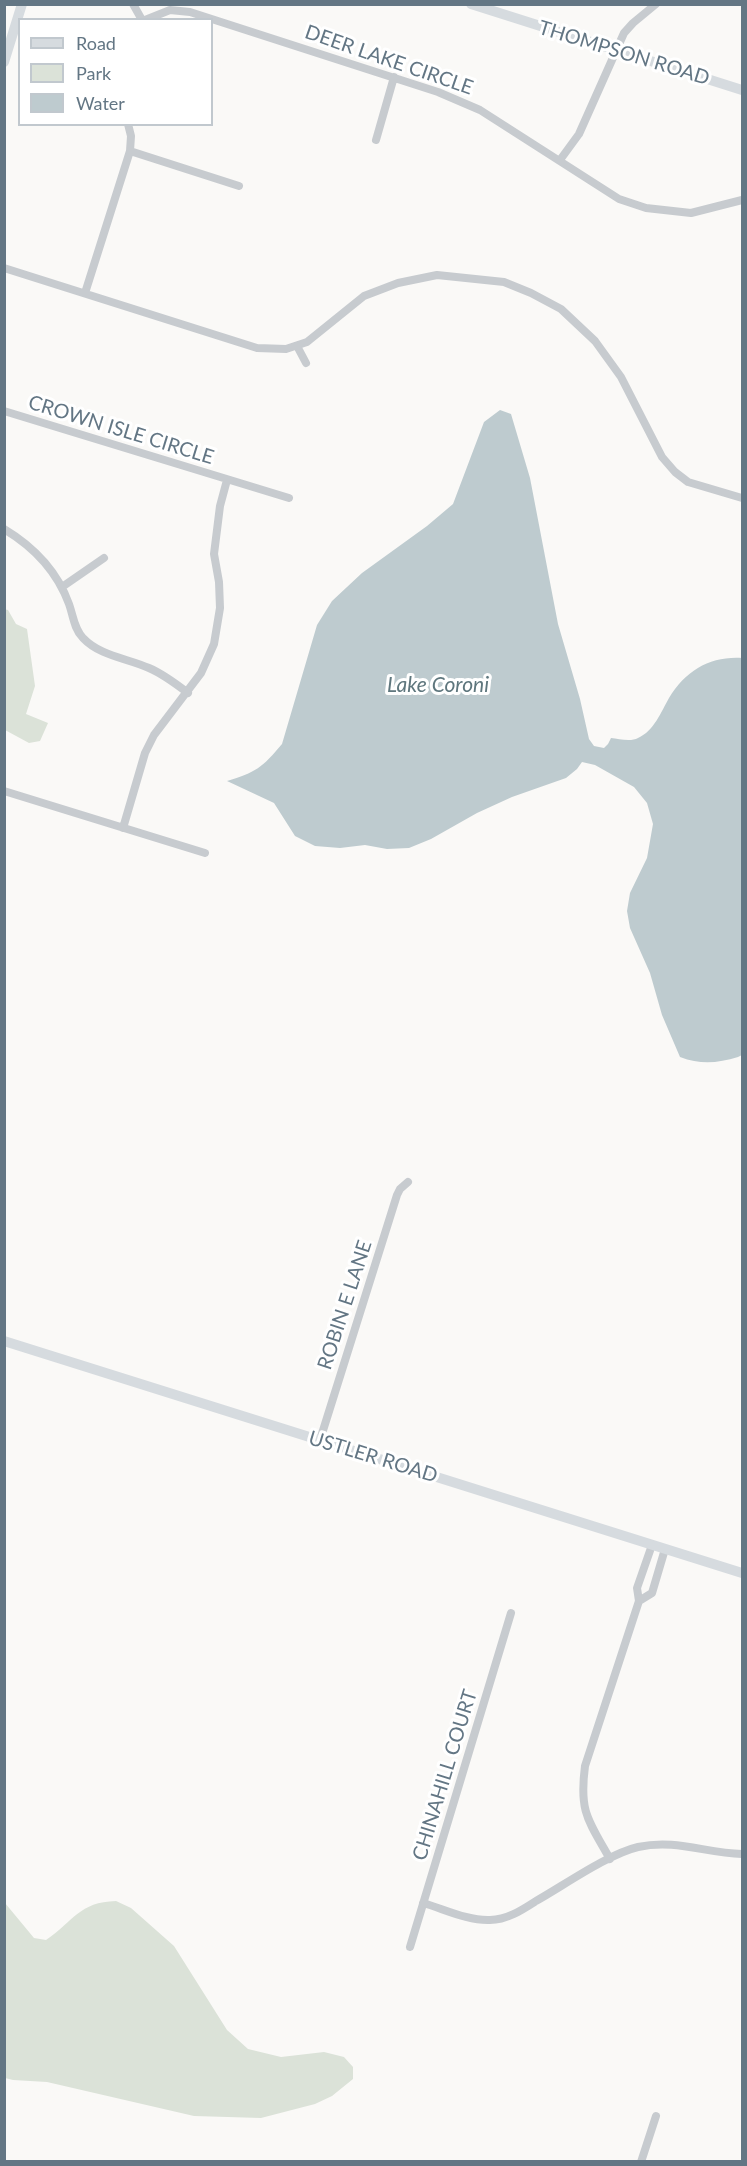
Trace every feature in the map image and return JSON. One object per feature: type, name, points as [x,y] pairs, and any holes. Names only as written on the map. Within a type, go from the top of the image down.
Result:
[{"type":"street","points":[[4,62],[22,4]]},
{"type":"street","points":[[133,4],[143,18]]},
{"type":"street","name":"THOMPSON ROAD","points":[[471,4],[742,90]]},
{"type":"street","points":[[560,160],[579,134],[624,33],[633,22],[656,4]]},
{"type":"street","name":"DEER LAKE CIRCLE","points":[[149,18],[170,10],[190,12],[209,18]]},
{"type":"street","name":"DEER LAKE CIRCLE","points":[[213,19],[394,77],[480,110],[619,199],[646,208],[691,213],[742,200]]},
{"type":"street","points":[[376,140],[394,77]]},
{"type":"street","points":[[85,293],[130,152],[131,136],[128,126]]},
{"type":"street","points":[[130,152],[239,186]]},
{"type":"street","points":[[4,268],[257,348],[286,349],[307,342],[363,296],[398,282],[437,275],[504,282],[561,309],[595,341],[621,376],[662,457],[675,472],[688,482],[742,498]]},
{"type":"street","points":[[297,346],[306,363]]},
{"type":"street","name":"CROWN ISLE CIRCLE","points":[[4,411],[289,498]]},
{"type":"street","name":"CROWN ISLE CIRCLE","points":[[123,828],[145,753],[153,735],[188,693],[209,658],[218,628],[219,582],[214,554],[220,506],[227,480]]},
{"type":"street","points":[[4,529],[33,549],[49,566],[63,587],[81,636],[91,645],[110,655],[148,667],[166,676],[188,693]]},
{"type":"street","points":[[63,587],[104,558]]},
{"type":"street","points":[[4,791],[205,853]]},
{"type":"street","name":"ROBIN E LANE","points":[[320,1440],[397,1195],[408,1182]]},
{"type":"street","name":"USTLER ROAD","points":[[4,1341],[742,1573]]},
{"type":"street","points":[[610,1858],[584,1808],[582,1791],[585,1766],[639,1601],[637,1588],[652,1545]]},
{"type":"street","points":[[639,1601],[652,1593],[665,1549]]},
{"type":"street","points":[[643,1573],[656,1578]]},
{"type":"street","name":"CHINAHILL COURT","points":[[410,1947],[511,1613]]},
{"type":"street","points":[[423,1903],[477,1919],[490,1920],[516,1913],[610,1858],[636,1848],[661,1844],[684,1845],[742,1854]]},
{"type":"street","points":[[641,2162],[656,2116]]},
{"type":"green space","points":[[4,609],[8,610],[16,624],[27,629],[35,686],[26,714],[48,723],[40,741],[29,743],[5,730]]},
{"type":"green space","points":[[116,1901],[131,1908],[174,1946],[227,2030],[248,2049],[281,2057],[324,2052],[344,2057],[353,2067],[353,2079],[332,2096],[315,2104],[261,2118],[194,2116],[47,2082],[5,2078],[5,1903],[34,1938],[46,1940],[85,1909],[104,1902]]},
{"type":"water","name":"Lake Coroni","points":[[500,410],[511,414],[530,478],[558,624],[589,739],[594,746],[604,748],[611,738],[632,740],[644,735],[656,721],[676,688],[691,673],[720,659],[742,658],[742,1055],[738,1057],[709,1062],[680,1057],[662,1015],[650,973],[630,928],[627,911],[630,893],[647,858],[653,824],[647,803],[634,787],[595,765],[582,762],[566,778],[512,797],[477,813],[431,839],[409,848],[387,849],[365,845],[340,848],[315,846],[295,836],[274,803],[227,781],[258,768],[282,744],[317,625],[332,601],[362,573],[427,526],[453,504],[484,422]]}]
